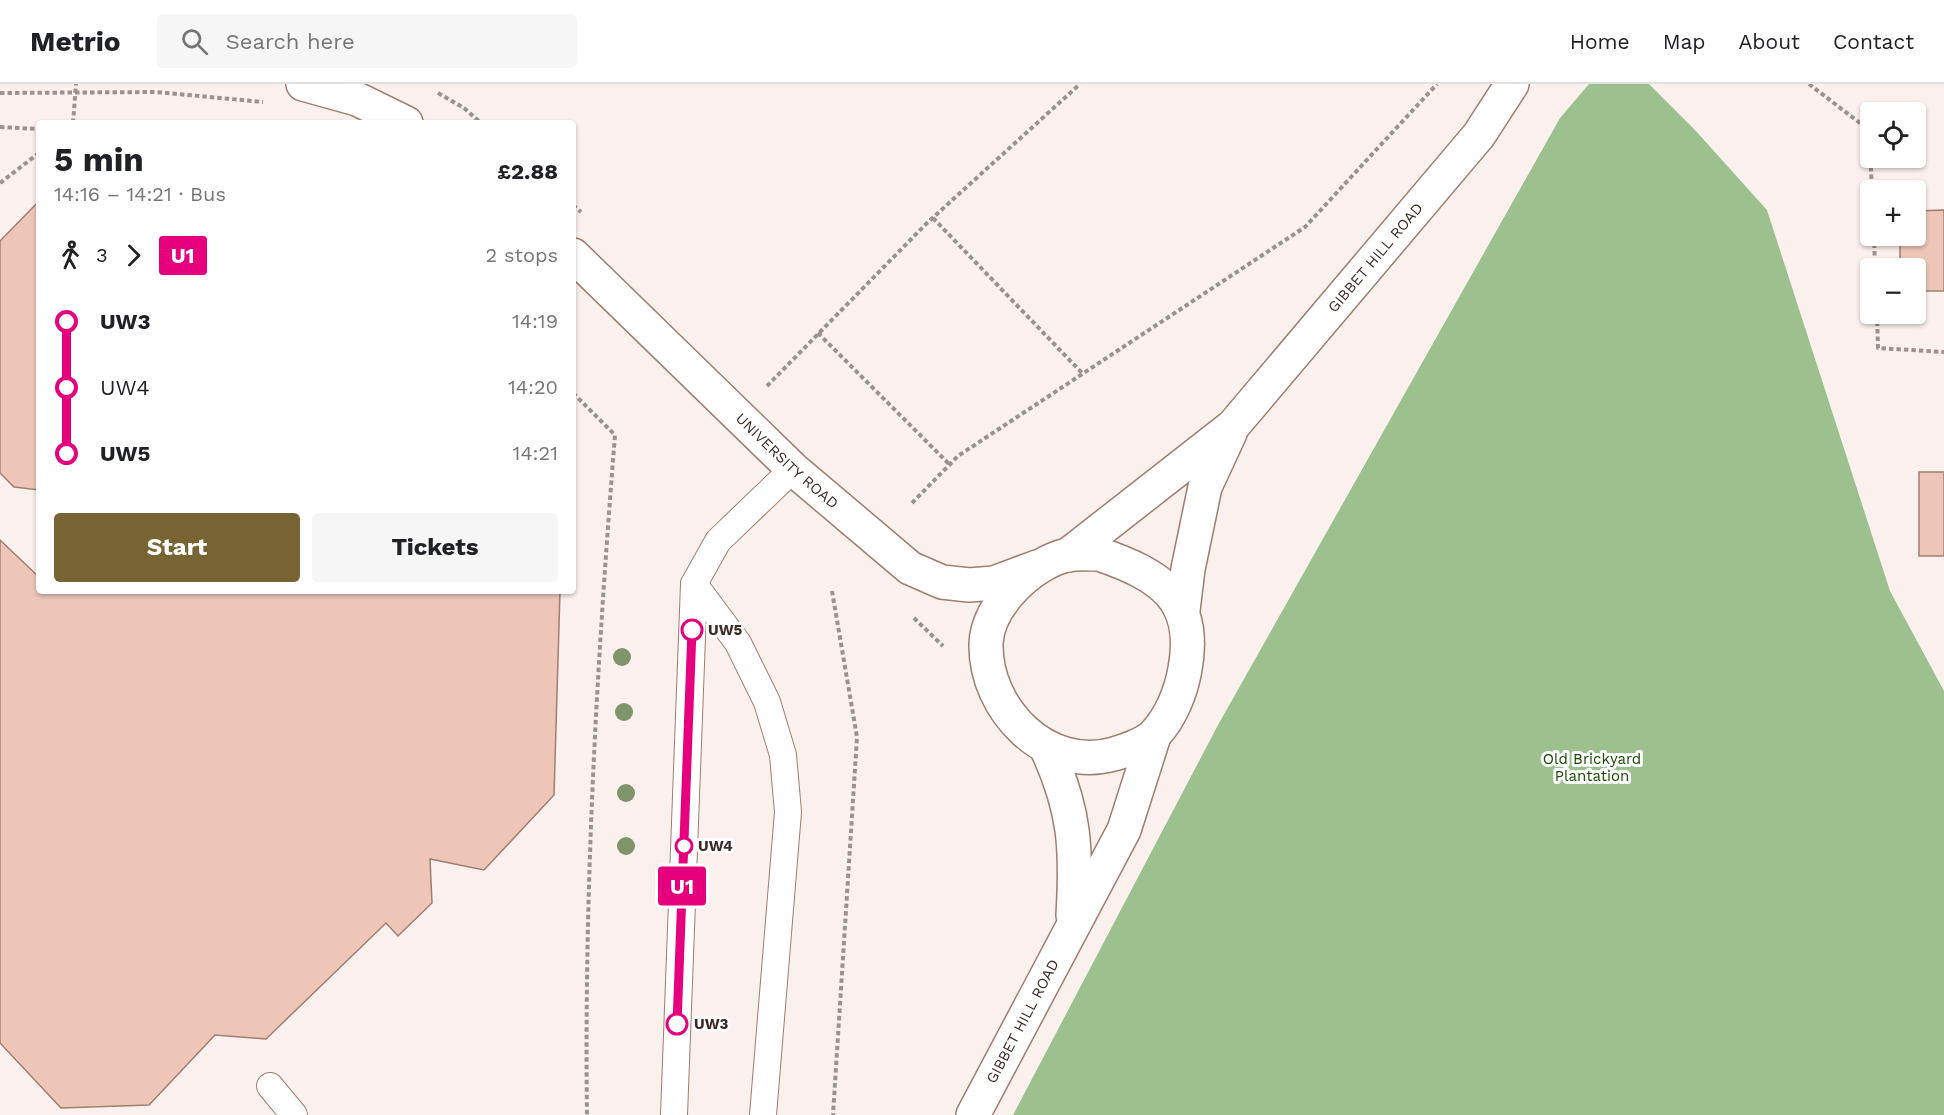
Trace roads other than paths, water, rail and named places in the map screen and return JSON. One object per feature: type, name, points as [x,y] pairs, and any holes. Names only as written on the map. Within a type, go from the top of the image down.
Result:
[{"type":"street","points":[[303,84],[357,99],[400,120]]},
{"type":"street","name":"GIBBET HILL ROAD","points":[[1068,555],[1233,426],[1479,135],[1512,84]]},
{"type":"street","name":"UNIVERSITY ROAD","points":[[576,258],[793,469],[910,568],[942,582],[969,585],[994,583],[1037,567]]},
{"type":"street","name":"GIBBET HILL ROAD","points":[[1184,610],[1188,569],[1205,487],[1233,426]]},
{"type":"street","points":[[1099,554],[1138,567],[1161,583],[1184,610],[1190,645],[1184,678],[1173,708],[1154,736],[1125,750],[1099,758],[1072,757],[1046,747],[1025,732],[1008,714],[996,690],[986,642],[993,620],[1010,591],[1037,567],[1068,555],[1099,554]]},
{"type":"street","name":"GIBBET HILL ROAD","points":[[973,1115],[1124,830],[1154,736]]},
{"type":"street","name":"GIBBET HILL ROAD","points":[[1046,747],[1062,780],[1072,817],[1076,860],[1072,926]]},
{"type":"lane","points":[[674,1115],[694,584],[718,541],[793,469]]},
{"type":"lane","points":[[694,584],[738,643],[767,702],[783,754],[788,812],[763,1115]]},
{"type":"lane","points":[[270,1086],[294,1115]]},
{"type":"place","name":"UW5","points":[[692,630]]},
{"type":"place","name":"UW4","points":[[684,846]]},
{"type":"place","name":"UW3","points":[[677,1024]]},
{"type":"park label","name":"Old Brickyard Plantation","points":[[1592,768]]}]
